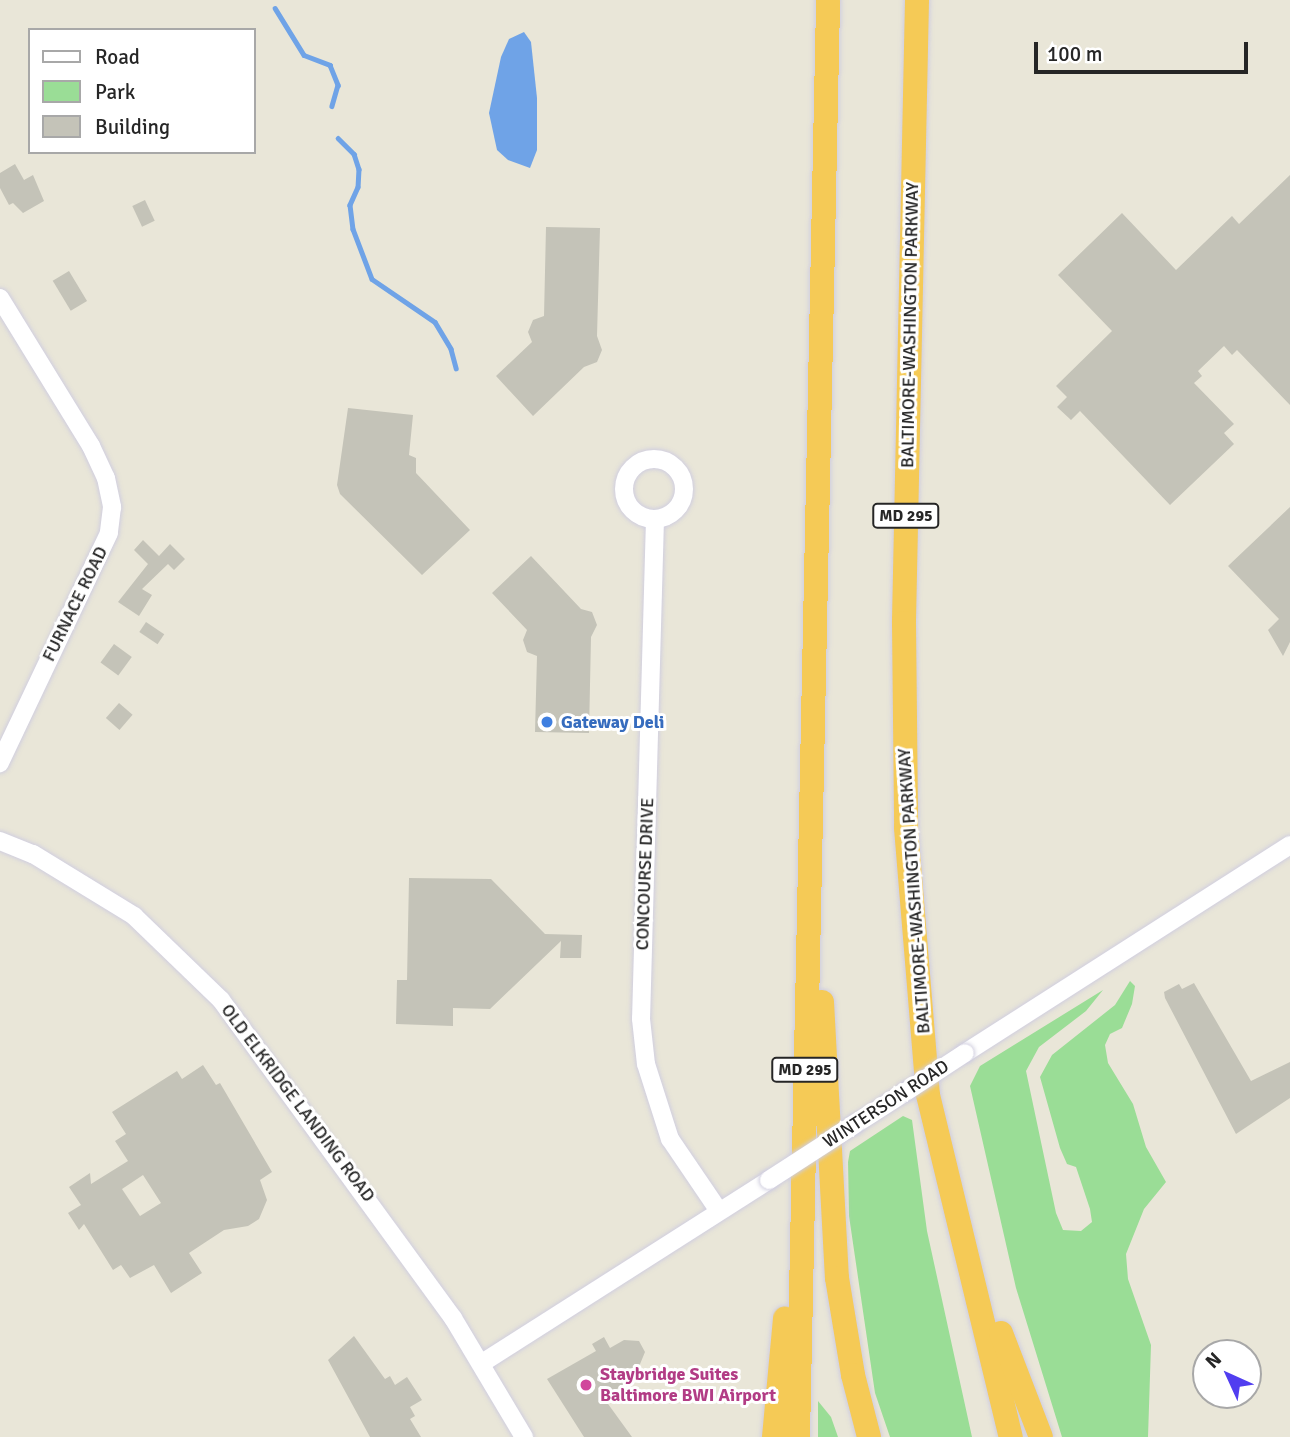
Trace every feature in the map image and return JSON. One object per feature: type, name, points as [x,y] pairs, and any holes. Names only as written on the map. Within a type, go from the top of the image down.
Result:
[{"type":"highway","name":"MD 295","points":[[798,1437],[811,703],[828,0]]},
{"type":"highway","name":"BALTIMORE-WASHINGTON PARKWAY","points":[[917,0],[902,732],[913,928],[925,1031],[928,1095],[940,1158],[1010,1437]]},
{"type":"highway","points":[[818,418],[828,490],[821,805],[824,1102],[839,1291],[853,1375],[869,1437]]},
{"type":"highway","points":[[774,1437],[787,1280],[797,794],[811,703]]},
{"type":"highway","points":[[925,1031],[984,1273],[1006,1351],[1041,1437]]},
{"type":"street","name":"FURNACE ROAD","points":[[0,298],[92,446],[106,478],[112,507],[109,533],[0,763]]},
{"type":"street","name":"CONCOURSE DRIVE","points":[[655,519],[642,1030],[655,1101],[670,1139],[719,1211]]},
{"type":"street","name":"OLD ELKRIDGE LANDING ROAD","points":[[0,841],[33,854],[134,916],[206,984],[302,1105],[482,1363],[524,1437]]},
{"type":"street","name":"WINTERSON ROAD","points":[[482,1363],[1290,845]]},
{"type":"green space","points":[[1130,981],[1135,986],[1132,1004],[1122,1028],[1110,1034],[1105,1045],[1108,1063],[1133,1104],[1146,1147],[1166,1182],[1144,1209],[1126,1254],[1128,1279],[1151,1345],[1148,1437],[1062,1437],[1016,1288],[970,1086],[980,1066],[1103,990],[1086,1011],[1039,1047],[1026,1071],[1056,1213],[1063,1230],[1081,1231],[1092,1222],[1090,1209],[1076,1167],[1067,1164],[1060,1148],[1040,1077],[1052,1055],[1115,1005]]},
{"type":"green space","points":[[903,1116],[912,1120],[927,1231],[972,1437],[890,1437],[875,1393],[849,1216],[848,1162],[850,1151]]},
{"type":"green space","points":[[818,1401],[831,1417],[838,1437],[818,1437]]},
{"type":"water","points":[[524,32],[531,42],[537,98],[537,150],[530,168],[508,160],[497,150],[489,113],[501,57],[509,39]]},
{"type":"building","points":[[15,164],[24,180],[33,175],[44,201],[23,213],[13,203],[9,205],[0,188],[0,173]]},
{"type":"building","points":[[1290,175],[1290,405],[1237,350],[1232,355],[1224,346],[1198,371],[1202,376],[1194,383],[1234,424],[1224,433],[1234,444],[1170,505],[1080,411],[1071,420],[1057,407],[1067,397],[1056,386],[1112,331],[1058,275],[1122,213],[1176,270],[1232,216],[1239,224]]},
{"type":"building","points":[[145,200],[155,221],[142,227],[132,206]]},
{"type":"building","points":[[546,227],[600,228],[597,336],[602,350],[597,362],[584,367],[533,416],[496,376],[532,342],[528,332],[533,320],[544,316]]},
{"type":"building","points":[[69,271],[87,301],[71,311],[53,281]]},
{"type":"building","points":[[348,408],[413,415],[409,455],[416,458],[416,473],[470,530],[422,575],[340,494],[337,485]]},
{"type":"building","points":[[1290,507],[1290,642],[1283,656],[1268,630],[1279,619],[1228,566]]},
{"type":"building","points":[[143,540],[159,556],[170,544],[185,559],[174,570],[168,564],[142,589],[152,595],[139,616],[118,602],[148,564],[134,550]]},
{"type":"building","points":[[531,556],[581,609],[592,612],[597,625],[591,637],[589,733],[535,732],[537,656],[527,652],[523,640],[527,630],[492,593]]},
{"type":"building","points":[[146,622],[164,634],[158,644],[139,632]]},
{"type":"building","points":[[114,644],[132,657],[118,676],[100,663]]},
{"type":"building","points":[[119,703],[133,715],[119,730],[106,718]]},
{"type":"building","points":[[409,878],[491,879],[545,934],[582,935],[581,958],[560,958],[561,941],[490,1009],[453,1008],[453,1026],[396,1024],[397,980],[407,980]]},
{"type":"building","points":[[1194,983],[1251,1081],[1290,1062],[1290,1098],[1236,1134],[1165,998],[1164,992],[1179,984],[1182,989]]},
{"type":"building","points":[[203,1065],[216,1085],[220,1083],[272,1172],[260,1180],[267,1200],[259,1219],[248,1226],[224,1230],[189,1253],[202,1273],[171,1293],[154,1265],[130,1278],[121,1265],[113,1270],[84,1224],[79,1230],[68,1213],[81,1205],[69,1187],[90,1173],[91,1184],[128,1161],[115,1141],[126,1134],[112,1112],[177,1071],[182,1079]],"holes":[[[143,1175],[161,1203],[140,1216],[122,1189]]]},
{"type":"building","points":[[354,1336],[385,1379],[390,1376],[395,1385],[407,1377],[422,1400],[410,1407],[415,1416],[410,1419],[421,1437],[370,1437],[328,1360]]},
{"type":"building","name":"Staybridge Suites Baltimore BWI Airport","points":[[604,1337],[610,1348],[624,1340],[639,1341],[645,1352],[638,1369],[641,1375],[603,1397],[632,1437],[584,1437],[547,1379],[596,1351],[592,1344]]},
{"type":"waterway","points":[[275,8],[304,55],[330,65],[338,85],[332,106]]},
{"type":"waterway","points":[[338,138],[354,154],[359,169],[358,187],[350,205],[353,229],[372,279],[435,322],[451,349],[456,368]]},
{"type":"place","name":"Gateway Deli","points":[[547,722]]},
{"type":"place","name":"Staybridge Suites Baltimore BWI Airport","points":[[586,1385]]}]
